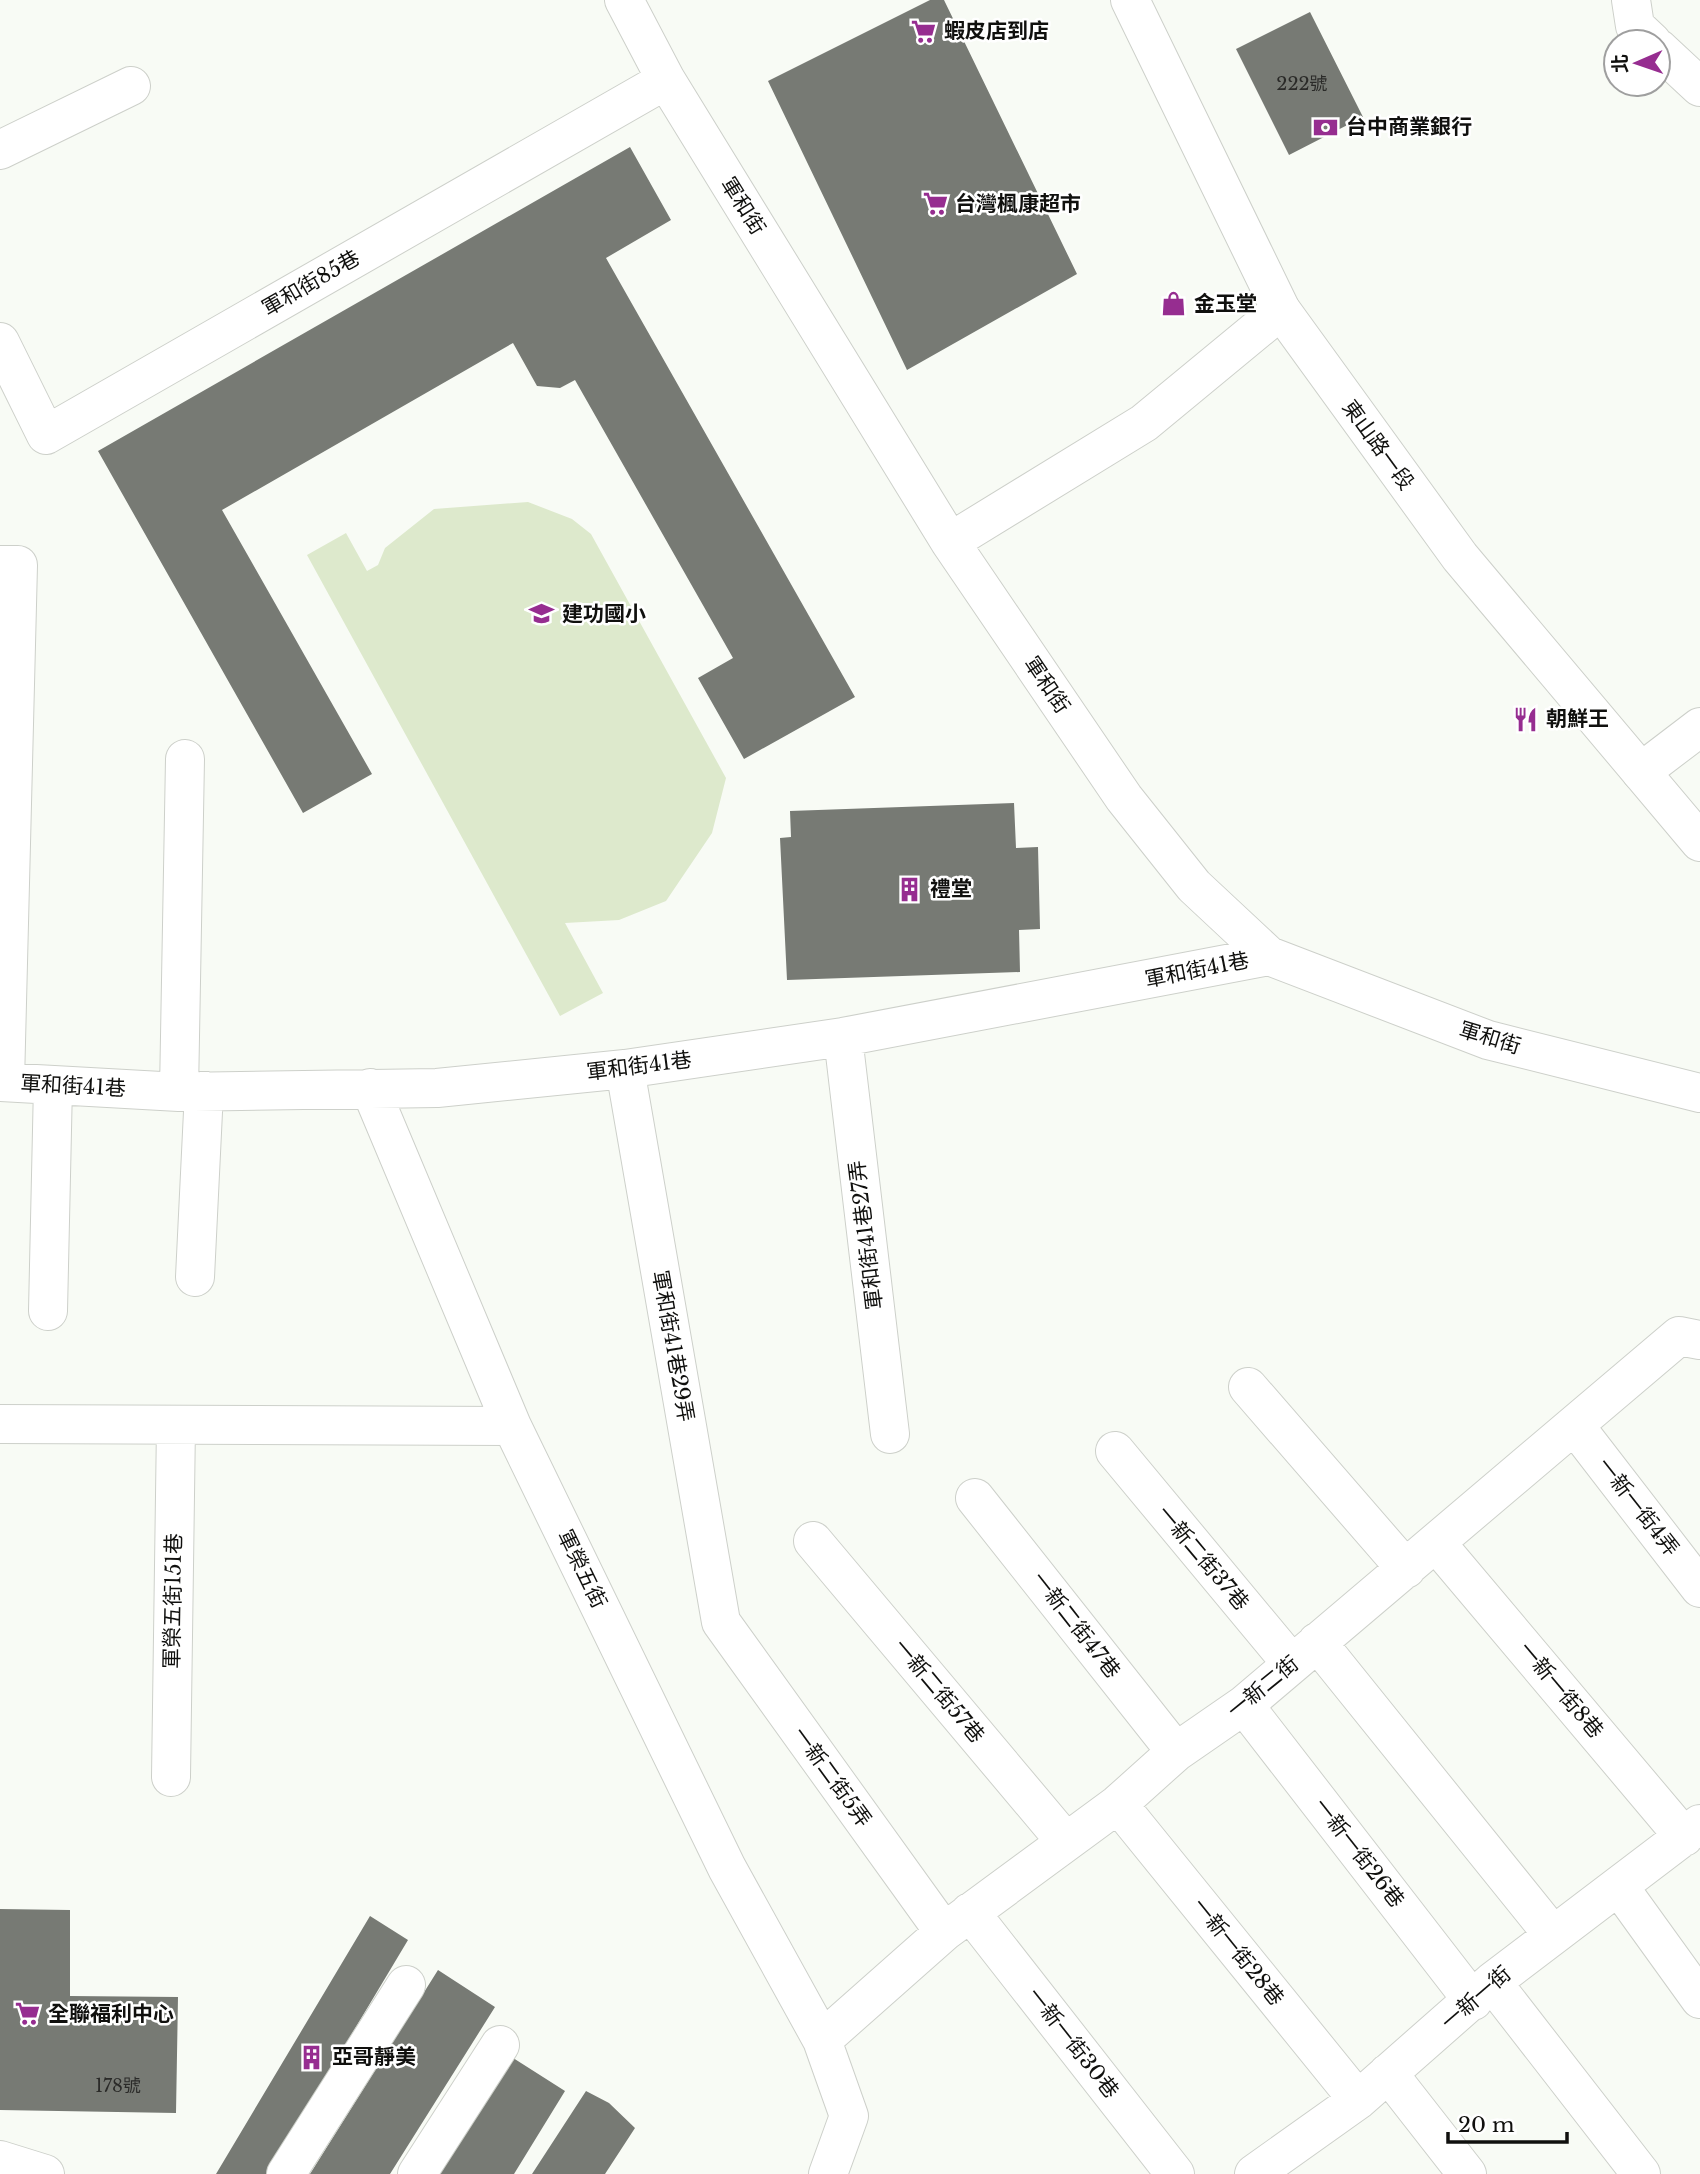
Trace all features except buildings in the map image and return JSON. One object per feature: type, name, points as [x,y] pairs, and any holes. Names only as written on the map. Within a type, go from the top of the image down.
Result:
[{"type":"street","name":"軍和街","points":[[624,0],[666,80],[950,542],[1124,798],[1194,886],[1269,956],[1488,1040],[1700,1093]]},
{"type":"street","name":"東山路一段","points":[[1130,0],[1281,310],[1460,557],[1700,842]]},
{"type":"street","points":[[1632,0],[1637,28]]},
{"type":"street","points":[[1672,61],[1700,87]]},
{"type":"street","name":"軍和街85巷","points":[[0,342],[46,435],[666,80]]},
{"type":"street","points":[[0,150],[131,86]]},
{"type":"street","points":[[950,542],[1144,423],[1281,310]]},
{"type":"street","points":[[0,565],[18,565],[2,1082]]},
{"type":"street","points":[[1641,772],[1700,727]]},
{"type":"street","points":[[185,759],[195,1277]]},
{"type":"street","name":"軍和街41巷","points":[[2,1082],[192,1091],[437,1088],[625,1069],[843,1037],[1269,956]]},
{"type":"street","name":"軍和街41巷27弄","points":[[843,1037],[890,1434]]},
{"type":"street","name":"軍和街41巷29弄","points":[[625,1069],[721,1622]]},
{"type":"street","points":[[48,1311],[53,1085]]},
{"type":"street","name":"軍榮五街","points":[[370,1088],[512,1426],[727,1868],[822,2040],[849,2116],[828,2174]]},
{"type":"street","name":"一新二街","points":[[822,2040],[957,1922],[1118,1804],[1176,1752],[1244,1705],[1679,1336],[1700,1340]]},
{"type":"street","points":[[1248,1387],[1406,1569]]},
{"type":"street","points":[[0,1424],[512,1426]]},
{"type":"street","name":"軍榮五街151巷","points":[[170,1777],[176,1424]]},
{"type":"street","name":"一新一街4弄","points":[[1575,1426],[1700,1588]]},
{"type":"street","name":"一新二街37巷","points":[[1115,1451],[1304,1653],[1553,1935]]},
{"type":"street","name":"一新二街47巷","points":[[975,1498],[1176,1752]]},
{"type":"street","name":"一新二街57巷","points":[[813,1541],[1066,1842]]},
{"type":"street","name":"一新一街8巷","points":[[1437,1544],[1692,1830]]},
{"type":"street","name":"一新二街5弄","points":[[721,1622],[957,1922]]},
{"type":"street","name":"一新一街26巷","points":[[1244,1705],[1483,1992],[1641,2174]]},
{"type":"street","name":"一新一街28巷","points":[[1118,1804],[1358,2100]]},
{"type":"street","name":"一新一街","points":[[1254,2174],[1358,2100],[1553,1935],[1620,1888],[1692,1830]]},
{"type":"street","points":[[1620,1888],[1700,1999]]},
{"type":"street","name":"一新一街30巷","points":[[957,1922],[1175,2174]]},
{"type":"street","points":[[286,2174],[406,1985]]},
{"type":"street","points":[[417,2174],[500,2045]]},
{"type":"street","points":[[1388,2073],[1467,2174]]},
{"type":"street","points":[[0,2160],[45,2174]]},
{"type":"green space","points":[[528,502],[572,519],[591,534],[726,778],[712,833],[666,901],[619,920],[565,923],[603,993],[560,1016],[307,555],[346,533],[367,571],[378,565],[385,548],[434,509]]},
{"type":"place","name":"蝦皮店到店","points":[[924,31]]},
{"type":"place","name":"台中商業銀行","points":[[1326,127]]},
{"type":"place","name":"台灣楓康超市","points":[[935,204]]},
{"type":"place","name":"金玉堂","points":[[1174,304]]},
{"type":"place","name":"建功國小","points":[[542,614]]},
{"type":"place","name":"朝鮮王","points":[[1526,719]]},
{"type":"place","name":"禮堂","points":[[910,889]]},
{"type":"place","name":"全聯福利中心","points":[[28,2014]]},
{"type":"place","name":"亞哥靜美","points":[[312,2057]]}]
